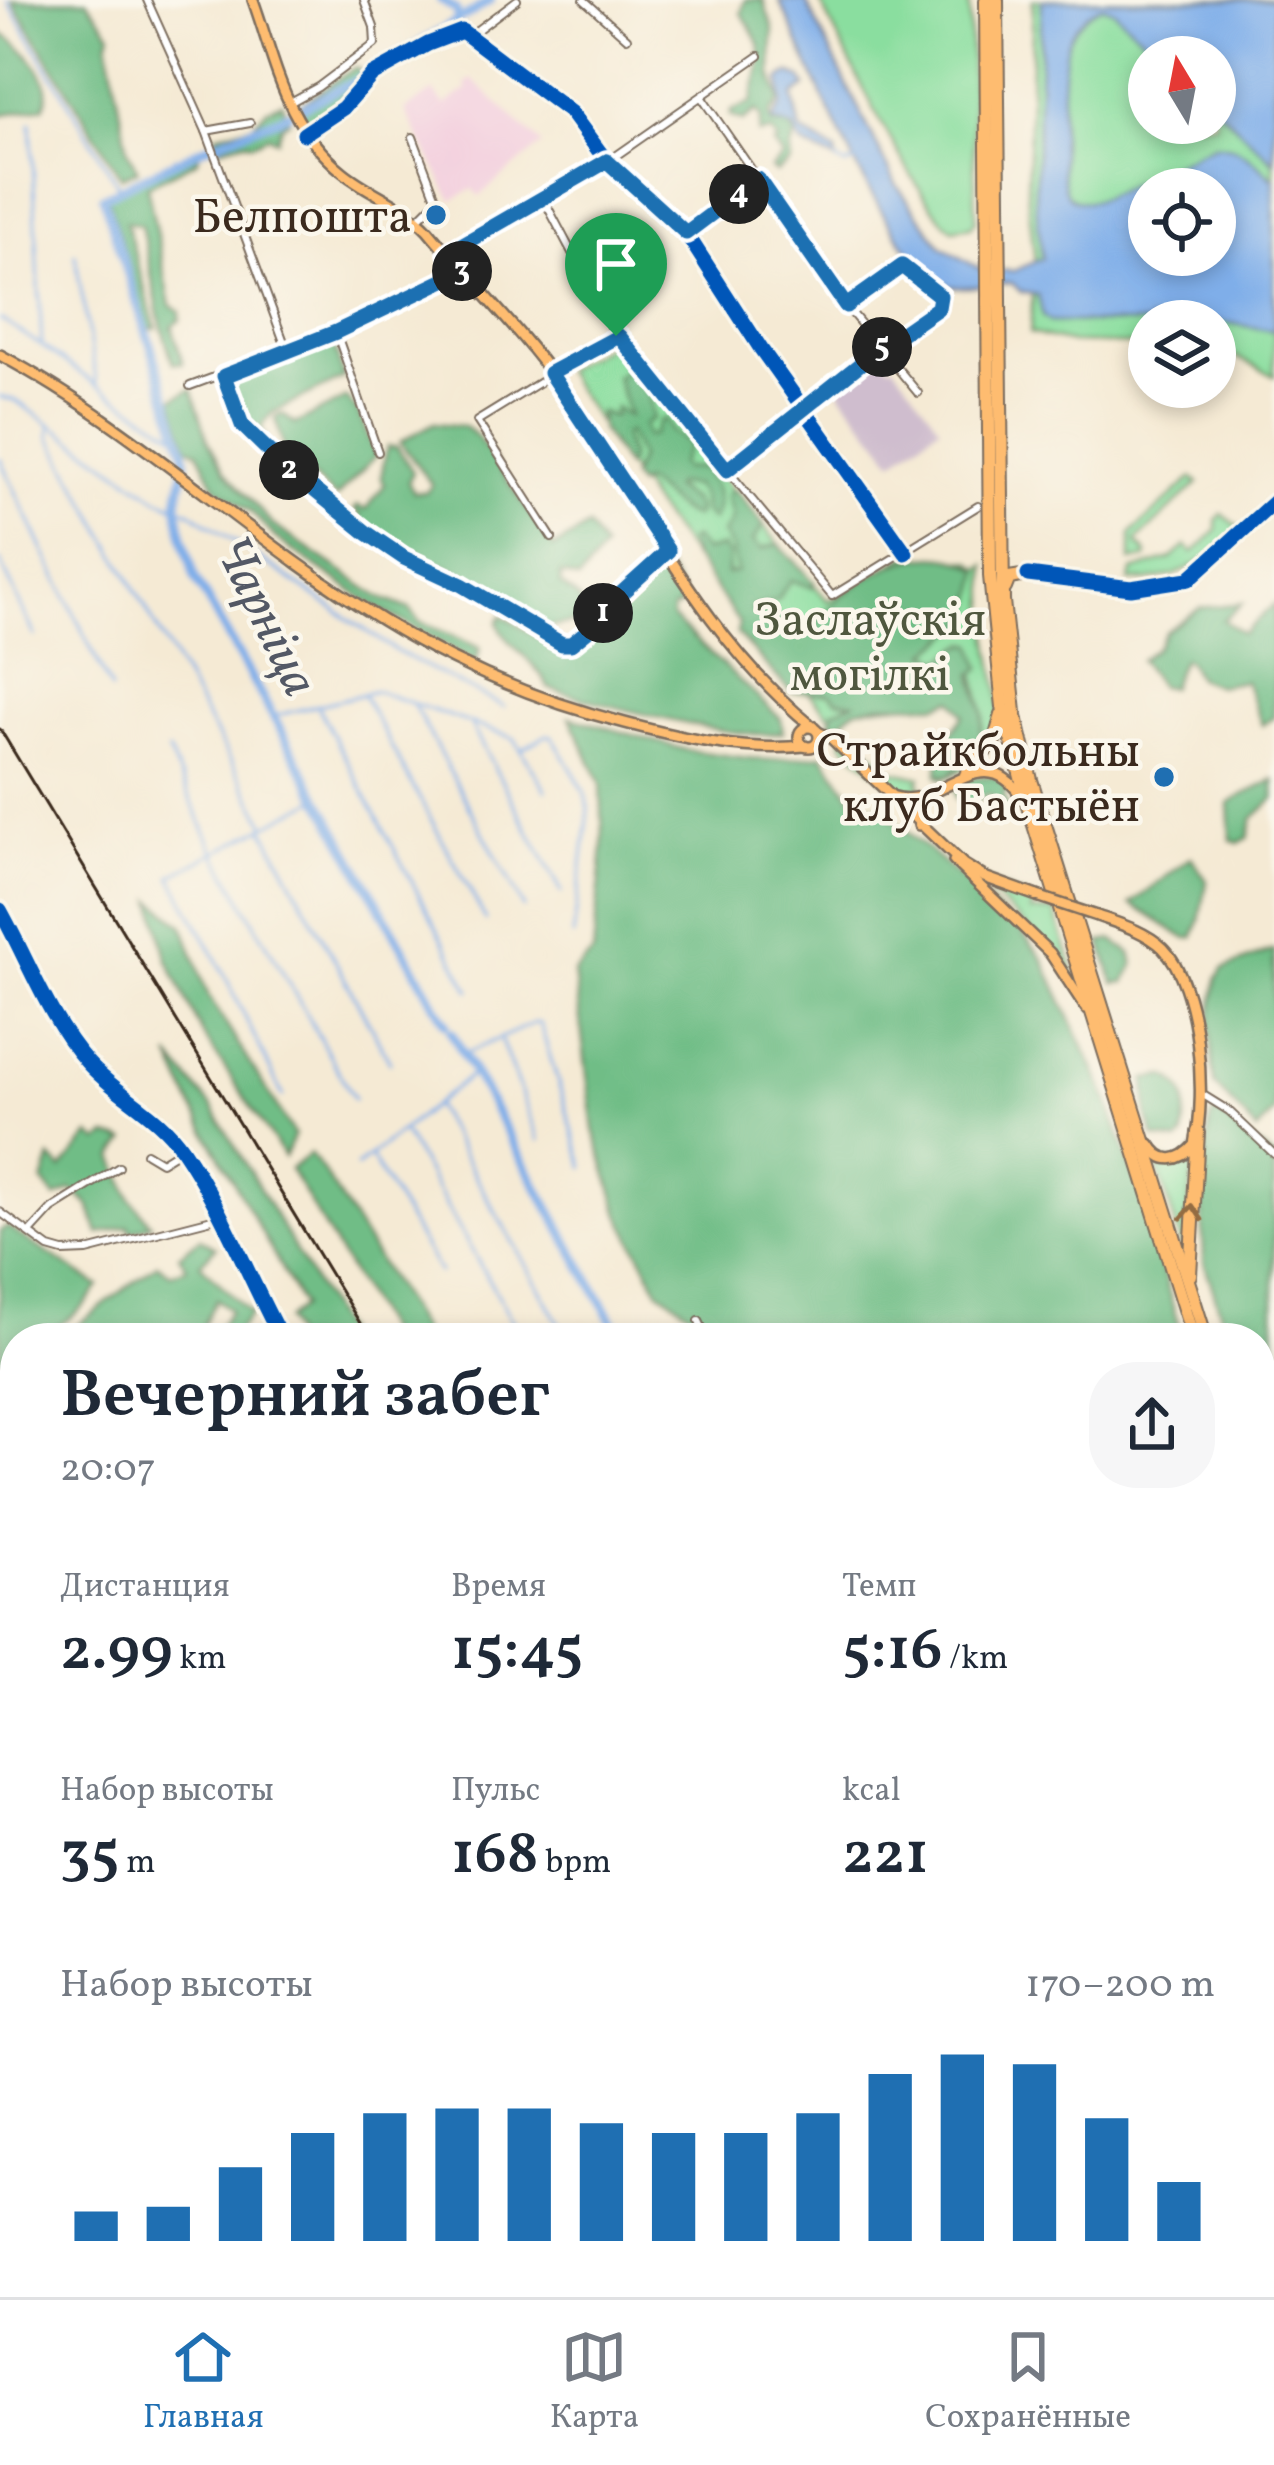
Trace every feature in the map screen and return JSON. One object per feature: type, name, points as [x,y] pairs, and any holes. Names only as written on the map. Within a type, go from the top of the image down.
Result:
[{"type":"highway","points":[[986,0],[1003,601],[1011,680],[1025,758],[1201,1323]]},
{"type":"highway","points":[[994,262],[998,0]]},
{"type":"highway","points":[[995,301],[990,592],[1003,707],[1029,809],[1188,1323]]},
{"type":"highway","points":[[1002,547],[1006,563],[1028,574]]},
{"type":"highway","points":[[1003,601],[1009,578],[1028,574]]},
{"type":"highway","points":[[966,775],[995,739],[1003,707]]},
{"type":"highway","points":[[1192,1294],[1190,1242],[1198,1132]]},
{"type":"main road","points":[[253,0],[304,134],[344,173],[418,219],[550,373],[723,638],[796,713],[831,739],[884,792],[914,802],[966,775],[1000,775],[1017,789],[1029,809]]},
{"type":"main road","points":[[0,355],[73,398],[379,618],[466,666],[605,718],[729,746],[771,749],[804,740],[816,730]]},
{"type":"main road","points":[[796,713],[804,740]]},
{"type":"main road","points":[[804,740],[816,730]]},
{"type":"main road","points":[[804,740],[847,757]]},
{"type":"main road","points":[[914,802],[919,825],[1061,966],[1102,1046]]},
{"type":"main road","points":[[945,850],[984,877],[1151,939],[1173,961],[1190,1007],[1200,1093],[1198,1132],[1187,1154],[1165,1159],[1155,1152],[1140,1123]]},
{"type":"street","points":[[147,0],[206,130],[287,350]]},
{"type":"street","points":[[289,103],[375,44],[364,0]]},
{"type":"street","points":[[304,134],[344,108],[373,75],[428,44],[465,34],[517,0]]},
{"type":"street","points":[[584,0],[627,38]]},
{"type":"street","points":[[465,34],[571,113],[607,161],[686,233],[906,554]]},
{"type":"street","points":[[448,254],[607,161],[759,56]]},
{"type":"street","points":[[702,98],[846,306],[918,393]]},
{"type":"street","points":[[206,130],[250,123]]},
{"type":"street","points":[[413,137],[437,200],[418,219]]},
{"type":"street","points":[[686,233],[758,179]]},
{"type":"street","points":[[542,196],[616,336],[832,596],[978,506]]},
{"type":"street","points":[[727,470],[938,308],[940,296],[902,266],[846,306]]},
{"type":"street","points":[[190,386],[336,332],[463,271]]},
{"type":"street","points":[[336,332],[378,452]]},
{"type":"street","points":[[552,538],[477,421],[616,336]]},
{"type":"street","points":[[224,376],[242,425],[367,533],[553,640],[571,644],[668,551]]},
{"type":"street","points":[[1028,574],[1131,588],[1189,579],[1274,502]]},
{"type":"street","points":[[0,910],[56,1020],[84,1059],[123,1096],[159,1121],[182,1149],[273,1323]]},
{"type":"street","points":[[1200,1093],[1228,1111],[1274,1154]]},
{"type":"street","points":[[146,1153],[160,1162],[182,1149]]},
{"type":"street","points":[[31,1232],[52,1209],[118,1167]]},
{"type":"street","points":[[0,1212],[49,1248],[72,1252],[220,1217]]},
{"type":"shaded area","points":[[472,79],[542,145],[479,196],[473,189],[452,200],[405,110],[434,91],[445,105],[468,89],[465,84]]},
{"type":"shaded area","points":[[879,354],[894,365],[940,426],[894,461],[840,386]]},
{"type":"green space","points":[[12,0],[87,0],[111,33],[108,43],[128,151],[138,170],[121,177]]},
{"type":"green space","points":[[745,0],[763,0],[773,29],[772,74],[780,101],[770,114],[772,124],[788,126],[796,134],[791,162],[776,173],[771,169],[783,157],[774,145],[778,141],[771,132],[759,134],[761,118],[756,111],[743,121],[730,116],[731,111],[751,103],[760,64],[760,47],[741,13]]},
{"type":"green space","points":[[819,0],[969,0],[976,220],[971,226],[953,229],[921,190]]},
{"type":"green space","points":[[1033,0],[1274,0],[1274,376],[1236,357],[1236,300],[1128,300],[1128,344],[1071,343],[1030,333],[1035,262],[1027,193]]},
{"type":"green space","points":[[0,33],[28,54],[43,76],[47,97],[43,107],[0,115]]},
{"type":"green space","points":[[356,67],[367,77],[328,112],[312,122],[300,116],[296,107]]},
{"type":"green space","points":[[282,102],[289,121],[281,125],[277,140],[268,136],[219,148],[216,134],[253,125],[267,109]]},
{"type":"green space","points":[[199,154],[198,160],[147,186],[171,305],[180,311],[180,320],[172,326],[183,363],[173,363],[141,225],[126,222],[156,328],[149,329],[107,196]]},
{"type":"green space","points":[[331,336],[344,378],[272,413],[261,427],[271,451],[233,407],[233,373]]},
{"type":"green space","name":"Заслаўскія могілкі","points":[[619,339],[726,471],[721,477],[828,601],[906,556],[971,561],[980,569],[986,565],[999,718],[992,737],[970,763],[952,775],[943,779],[940,777],[948,776],[980,745],[983,715],[968,643],[957,648],[935,700],[846,709],[830,715],[741,620],[652,503],[563,370]]},
{"type":"green space","points":[[625,369],[649,394],[653,418],[644,425],[647,436],[666,419],[671,431],[689,444],[680,465],[684,469],[702,467],[711,480],[718,499],[712,520],[704,513],[694,486],[676,484],[673,488],[693,501],[695,517],[643,482],[637,486],[631,477],[639,458],[628,432],[623,436],[630,458],[626,467],[601,430],[599,412],[614,416],[615,407],[629,416],[616,377]]},
{"type":"green space","points":[[192,389],[208,440],[225,471],[273,525],[381,598],[410,609],[419,621],[480,648],[476,662],[376,607],[278,540],[249,510],[216,487],[198,451],[188,447],[172,399]]},
{"type":"green space","points":[[346,398],[358,412],[376,456],[336,498],[285,452],[275,417],[282,414],[295,424]]},
{"type":"green space","points":[[434,423],[463,426],[476,435],[554,548],[588,527],[603,549],[579,580],[561,574],[561,585],[578,598],[589,620],[540,629],[472,579],[430,562],[426,555],[391,541],[359,520],[354,509],[366,510],[385,484],[381,477],[387,447],[397,447],[413,472],[408,482],[414,492],[426,492],[432,485],[400,442]]},
{"type":"green space","points":[[1192,478],[1198,483],[1136,542],[1146,558],[1131,561],[1131,534]]},
{"type":"green space","points":[[736,491],[764,525],[753,541],[761,549],[779,544],[814,582],[813,588],[791,580],[776,601],[753,607],[752,612],[773,612],[785,628],[813,626],[867,578],[912,559],[935,556],[980,570],[971,618],[928,653],[943,660],[962,645],[974,644],[981,668],[973,674],[983,713],[982,743],[948,776],[938,774],[939,749],[964,715],[952,699],[938,705],[880,704],[854,710],[841,722],[830,723],[833,711],[853,702],[837,700],[829,693],[791,692],[737,634],[739,623],[694,558],[688,541],[694,539],[705,551],[722,547],[729,556],[727,574],[737,572],[732,549],[722,534],[731,519],[726,496]]},
{"type":"green space","points":[[1222,514],[1238,526],[1237,533],[1213,553],[1176,574],[1130,581],[1132,571],[1171,559],[1186,546],[1193,553],[1217,530]]},
{"type":"green space","points":[[660,564],[687,602],[672,610],[672,618],[781,719],[783,732],[703,727],[548,688],[498,623],[502,615],[560,651],[568,651]]},
{"type":"green space","points":[[1243,603],[1223,620],[1243,634],[1274,604],[1274,717],[1262,725],[1245,681],[1218,686],[1197,678],[1182,659],[1170,687],[1159,686],[1140,660],[1157,647],[1165,632],[1200,608]]},
{"type":"green space","points":[[570,717],[686,750],[765,760],[823,755],[857,804],[878,806],[1019,929],[1043,959],[1103,1088],[1141,1194],[1178,1323],[704,1323],[659,1290],[620,1215],[594,1130],[574,973],[593,953],[603,846],[601,783]]},
{"type":"green space","points":[[845,734],[852,734],[894,771],[921,777],[918,783],[924,789],[906,794],[897,791],[842,743]]},
{"type":"green space","points":[[992,776],[1008,789],[1003,795],[1007,805],[999,811],[988,808],[997,801],[990,794],[968,804],[957,799],[954,787],[975,777]]},
{"type":"green space","points":[[1274,779],[1274,799],[1253,819],[1248,838],[1238,843],[1231,840],[1229,804]]},
{"type":"green space","points":[[1191,857],[1207,881],[1200,921],[1193,938],[1185,938],[1131,904]]},
{"type":"green space","points":[[970,874],[1034,901],[1031,912],[1055,911],[1077,982],[1050,949]]},
{"type":"green space","points":[[153,900],[183,925],[208,995],[294,1135],[284,1157],[203,1035],[167,958]]},
{"type":"green space","points":[[1112,940],[1131,953],[1134,965],[1125,982],[1114,983],[1101,942]]},
{"type":"green space","points":[[1274,950],[1274,1112],[1257,1131],[1214,1084],[1210,1024],[1223,969]]},
{"type":"green space","points":[[170,1056],[213,1108],[337,1323],[287,1323],[302,1306],[196,1113]]},
{"type":"green space","points":[[1166,1076],[1180,1088],[1186,1102],[1183,1137],[1178,1142],[1155,1138],[1148,1118],[1146,1079]]},
{"type":"green space","points":[[1216,1112],[1274,1158],[1274,1323],[1224,1323],[1204,1262],[1201,1193],[1210,1120]]},
{"type":"green space","points":[[90,1135],[99,1142],[108,1136],[126,1141],[114,1157],[131,1199],[151,1224],[131,1232],[129,1226],[99,1234],[89,1205],[72,1190],[55,1198],[43,1182],[51,1158],[62,1169]]},
{"type":"green space","points":[[1195,1149],[1184,1252],[1155,1160],[1179,1162]]},
{"type":"green space","points":[[310,1154],[417,1323],[380,1323],[290,1169]]},
{"type":"green space","points":[[7,1227],[99,1286],[63,1323],[0,1323],[0,1231]]},
{"type":"green space","points":[[200,1238],[216,1247],[200,1264],[251,1314],[244,1323],[222,1323],[230,1310],[216,1299],[204,1323],[80,1323],[157,1264],[171,1274],[187,1267],[179,1255]]},
{"type":"water","points":[[779,0],[805,0],[896,184],[942,247],[982,270],[1014,271],[1042,258],[1035,196],[1042,0],[1274,0],[1274,162],[1236,126],[1236,36],[1141,36],[1103,6],[1086,16],[1069,39],[1061,122],[1067,194],[1088,201],[1128,186],[1128,276],[1236,276],[1236,168],[1165,168],[1213,145],[1223,145],[1239,151],[1274,179],[1274,331],[1236,324],[1236,300],[1128,300],[1128,324],[1050,322],[1043,317],[1038,295],[1021,292],[1012,283],[948,285],[924,268],[900,238],[830,111]]},
{"type":"water","points":[[789,73],[801,78],[806,87],[793,96],[801,131],[836,152],[837,161],[801,144],[793,128],[772,122],[782,104],[780,80]]},
{"type":"waterway","points":[[7,0],[120,188]]},
{"type":"waterway","name":"Чарніца","points":[[296,110],[458,21],[456,10],[441,0]]},
{"type":"waterway","points":[[465,17],[491,0]]},
{"type":"waterway","name":"Чарніца","points":[[288,114],[103,197],[184,449],[178,509],[195,578],[446,1024]]},
{"type":"waterway","points":[[31,123],[42,346],[97,385]]},
{"type":"waterway","points":[[836,160],[846,166],[854,162]]},
{"type":"waterway","points":[[75,254],[97,385],[180,437]]},
{"type":"waterway","points":[[0,319],[39,344]]},
{"type":"waterway","points":[[0,397],[15,400],[157,498],[191,512],[396,651],[504,707]]},
{"type":"waterway","points":[[50,424],[50,436],[267,826]]},
{"type":"waterway","points":[[0,459],[111,690]]},
{"type":"waterway","points":[[0,561],[35,636]]},
{"type":"waterway","points":[[274,716],[376,691],[514,738],[546,790]]},
{"type":"waterway","points":[[363,695],[486,920]]},
{"type":"waterway","points":[[413,704],[524,908]]},
{"type":"waterway","points":[[317,705],[470,990]]},
{"type":"waterway","points":[[471,725],[562,892]]},
{"type":"waterway","points":[[522,749],[552,736],[585,792],[589,809],[573,936]]},
{"type":"waterway","points":[[168,751],[215,852],[354,1099]]},
{"type":"waterway","points":[[283,1096],[171,876],[319,798]]},
{"type":"waterway","points":[[263,827],[390,1062]]},
{"type":"waterway","points":[[464,1054],[540,1024],[584,1167]]},
{"type":"waterway","name":"Чарніца","points":[[451,1032],[614,1323]]},
{"type":"waterway","points":[[501,1041],[539,1140]]},
{"type":"waterway","points":[[356,1167],[474,1073]]},
{"type":"waterway","points":[[435,1106],[559,1323]]},
{"type":"waterway","points":[[403,1131],[513,1323]]},
{"type":"waterway","points":[[370,1156],[439,1272]]},
{"type":"railway","points":[[0,729],[360,1323]]},
{"type":"cycle path","points":[[304,134],[343,108],[372,75],[462,31],[571,113],[607,162],[686,233],[761,349],[906,553]]},
{"type":"cycle path","points":[[224,376],[242,425],[367,533],[553,640],[571,644],[668,551]]},
{"type":"cycle path","points":[[1028,575],[1131,588],[1189,579],[1274,502]]},
{"type":"cycle path","points":[[0,910],[74,1045],[98,1074],[161,1125],[182,1149],[274,1323]]},
{"type":"place","name":"Белпошта","points":[[436,215]]},
{"type":"place","name":"Страйкбольны клуб Бастыён","points":[[1164,777]]},
{"type":"route","points":[[607,161],[686,233],[758,179],[846,306],[899,266],[907,267],[941,299],[938,308],[727,470],[616,336],[550,373],[668,551],[571,644],[553,640],[367,533],[261,446],[236,414],[224,376],[336,332],[463,271],[448,254],[451,251],[607,161]]}]
